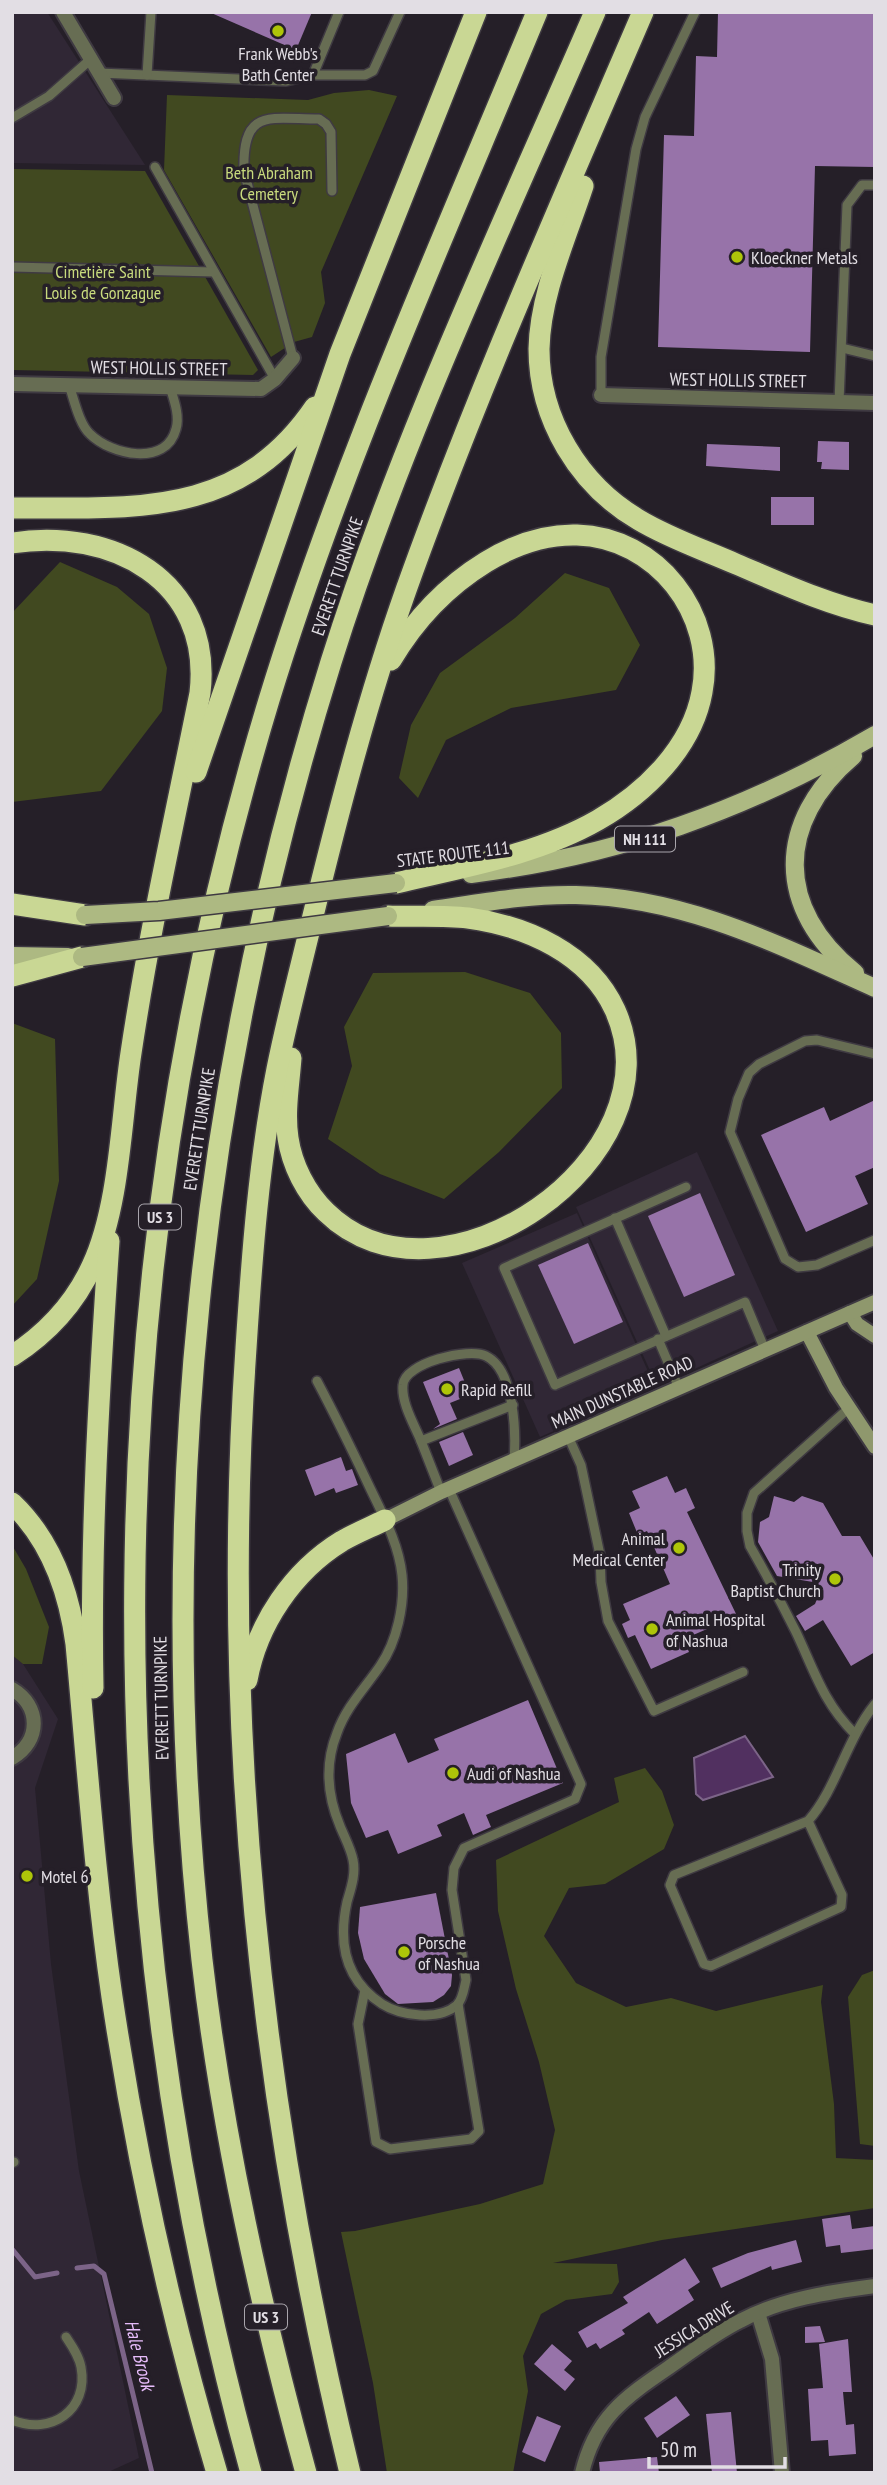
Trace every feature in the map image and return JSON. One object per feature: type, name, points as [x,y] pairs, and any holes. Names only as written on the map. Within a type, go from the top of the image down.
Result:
[{"type":"highway","points":[[155,923],[183,815],[204,748],[340,354],[476,12]]},
{"type":"highway","name":"EVERETT TURNPIKE","points":[[251,2473],[207,2297],[179,2154],[158,2010],[145,1878],[136,1745],[135,1546],[144,1361],[153,1269],[168,1152],[190,1022],[234,828],[268,703],[305,589],[355,453],[537,12]]},
{"type":"highway","name":"EVERETT TURNPIKE","points":[[306,2473],[271,2341],[226,2122],[202,1964],[191,1846],[184,1727],[183,1569],[193,1371],[206,1239],[225,1108],[249,978],[282,836],[332,658],[414,433],[594,12]]},
{"type":"highway","points":[[350,2473],[311,2294],[276,2086],[252,1874],[242,1713],[238,1534],[241,1432],[250,1288],[270,1106],[330,843],[395,621],[452,467],[643,12]]},
{"type":"highway","points":[[631,41],[550,286],[542,318],[539,351],[541,373],[548,407],[558,432],[579,467],[596,487],[640,520],[813,597],[875,615]]},
{"type":"highway","points":[[12,508],[151,505],[193,498],[232,482],[268,458],[296,431],[319,400],[340,354]]},
{"type":"highway","points":[[366,716],[390,663],[426,613],[471,572],[495,557],[536,540],[556,536],[589,536],[619,544],[638,553],[663,571],[677,587],[689,604],[701,634],[704,682],[692,724],[671,758],[626,801],[598,820],[554,841],[506,856],[396,883]]},
{"type":"highway","points":[[12,543],[44,540],[74,542],[104,548],[132,558],[170,589],[190,621],[200,656],[200,693],[131,1055],[111,1202],[93,1511],[91,1604],[97,1879]]},
{"type":"highway","points":[[12,904],[85,915]]},
{"type":"highway","points":[[300,971],[286,1111],[288,1138],[300,1175],[323,1209],[339,1224],[367,1240],[408,1250],[468,1241],[532,1211],[560,1189],[591,1158],[619,1110],[626,1057],[621,1026],[613,1006],[596,979],[580,964],[552,945],[529,934],[467,918],[388,916]]},
{"type":"highway","points":[[12,976],[82,957]]},
{"type":"highway","points":[[12,1356],[46,1329],[77,1293],[98,1252],[111,1202]]},
{"type":"highway","points":[[12,1503],[30,1521],[52,1558],[61,1576],[71,1612],[97,1879],[112,1998],[140,2153],[176,2321],[218,2473]]},
{"type":"highway","points":[[242,1713],[248,1672],[254,1653],[270,1618],[285,1594],[326,1552],[385,1520]]},
{"type":"main road","name":"STATE ROUTE 111","points":[[12,915],[85,915],[170,910],[557,861],[651,837],[746,802],[875,737]]},
{"type":"main road","points":[[875,737],[838,769],[817,794],[799,833],[795,865],[802,902],[818,934],[838,958],[875,987]]},
{"type":"main road","points":[[12,956],[82,957],[525,897],[574,895],[624,898],[671,907],[718,921],[875,987]]},
{"type":"street","points":[[63,12],[114,98]]},
{"type":"street","points":[[275,379],[293,358]]},
{"type":"street","name":"WEST HOLLIS STREET","points":[[12,384],[261,388],[275,379]]},
{"type":"street","name":"WEST HOLLIS STREET","points":[[601,394],[875,403]]},
{"type":"street","name":"MAIN DUNSTABLE ROAD","points":[[385,1520],[568,1436],[875,1302]]},
{"type":"street","points":[[850,1313],[857,1324],[875,1336]]},
{"type":"street","points":[[807,1332],[849,1408],[875,1447]]},
{"type":"street","points":[[12,1689],[24,1697],[35,1719],[34,1732],[29,1743],[21,1753],[12,1758]]},
{"type":"street","name":"JESSICA DRIVE","points":[[582,2473],[594,2437],[616,2406],[710,2339],[758,2313],[795,2300],[875,2286]]},
{"type":"street","points":[[758,2313],[772,2359],[782,2473]]},
{"type":"lane","points":[[148,75],[151,12]]},
{"type":"lane","points":[[313,75],[339,12]]},
{"type":"lane","points":[[99,73],[286,81],[313,75],[365,75],[373,71],[400,12]]},
{"type":"lane","points":[[601,394],[601,357],[636,149],[645,117],[695,12]]},
{"type":"lane","points":[[12,118],[49,96],[90,59]]},
{"type":"lane","points":[[293,358],[244,171],[243,148],[253,127],[262,119],[319,120],[326,124],[331,132],[332,191]]},
{"type":"lane","points":[[155,167],[275,379]]},
{"type":"lane","points":[[839,402],[848,205],[862,185],[875,185]]},
{"type":"lane","points":[[12,267],[214,272]]},
{"type":"lane","points":[[842,348],[875,356]]},
{"type":"lane","points":[[69,385],[88,432],[104,446],[124,453],[145,454],[164,448],[176,430],[177,411],[170,387]]},
{"type":"lane","points":[[875,1054],[817,1040],[805,1041],[759,1064],[749,1073],[738,1099],[730,1132],[785,1259],[798,1267],[817,1265],[875,1240]]},
{"type":"lane","points":[[686,1187],[504,1268],[555,1385],[745,1302],[765,1350]]},
{"type":"lane","points":[[615,1218],[679,1388]]},
{"type":"lane","points":[[365,1990],[358,2024],[376,2142],[390,2149],[471,2139],[479,2131],[458,2004],[466,1980],[452,1890],[454,1868],[464,1848],[575,1799],[581,1784],[421,1441],[405,1398],[402,1386],[405,1377],[413,1368],[461,1353],[473,1352],[487,1356],[496,1364],[513,1405],[516,1434],[514,1461]]},
{"type":"lane","points":[[317,1381],[385,1520],[402,1575],[398,1620],[390,1648],[382,1665],[359,1692],[341,1723],[330,1759],[328,1781],[337,1820],[354,1860],[354,1877],[344,1919],[344,1943],[348,1964],[355,1979],[365,1990],[393,2010],[410,2015],[430,2014],[458,2004]]},
{"type":"lane","points":[[421,1441],[513,1405]]},
{"type":"lane","points":[[849,1408],[754,1493],[747,1513],[747,1531],[750,1546],[796,1633],[825,1696],[836,1716],[854,1733]]},
{"type":"lane","points":[[568,1436],[581,1465],[600,1555],[601,1582],[608,1621],[654,1711],[743,1672]]},
{"type":"lane","points":[[808,1821],[842,1895],[841,1907],[711,1966],[704,1964],[670,1885],[674,1875],[808,1821],[818,1810],[854,1733],[875,1704]]},
{"type":"lane","points":[[12,2420],[37,2426],[63,2417],[72,2408],[79,2395],[81,2367],[78,2356],[66,2337]]},
{"type":"shaded area","points":[[12,12],[47,12],[145,165],[12,163]]},
{"type":"shaded area","points":[[697,1152],[778,1331],[657,1386],[576,1207]]},
{"type":"shaded area","points":[[577,1213],[655,1387],[540,1437],[462,1263]]},
{"type":"shaded area","points":[[12,1655],[23,1664],[58,1719],[35,1788],[51,1964],[79,2171],[139,2458],[106,2473],[12,2473]]},
{"type":"shaded area","points":[[745,1736],[773,1777],[703,1800],[696,1794],[694,1758]]},
{"type":"green space","name":"Beth Abraham Cemetery","points":[[369,90],[397,96],[321,272],[325,303],[312,337],[294,342],[271,357],[164,170],[167,95],[308,100],[334,93]]},
{"type":"green space","name":"Cimetière Saint Louis de Gonzague","points":[[12,169],[145,171],[258,370],[253,375],[12,370]]},
{"type":"green space","points":[[60,562],[117,587],[149,614],[167,668],[162,711],[101,791],[12,802],[12,613]]},
{"type":"green space","points":[[565,573],[609,588],[640,645],[616,690],[511,708],[446,740],[418,798],[399,778],[411,725],[440,673],[515,618]]},
{"type":"green space","points":[[465,972],[530,993],[561,1033],[562,1088],[499,1152],[444,1199],[380,1174],[328,1139],[352,1066],[344,1027],[373,973]]},
{"type":"green space","points":[[12,1023],[55,1039],[59,1181],[37,1279],[12,1306]]},
{"type":"green space","points":[[12,1545],[26,1569],[49,1627],[42,1664],[23,1664],[12,1655]]},
{"type":"green space","points":[[645,1768],[662,1791],[674,1825],[664,1849],[605,1884],[569,1888],[544,1936],[576,1983],[626,2007],[671,1998],[716,2011],[823,1985],[821,2002],[834,2104],[836,2158],[875,2160],[875,2208],[662,2240],[553,2263],[617,2264],[619,2282],[612,2294],[566,2300],[541,2314],[523,2356],[528,2391],[513,2473],[387,2473],[373,2383],[341,2232],[480,2204],[543,2184],[555,2130],[539,2062],[516,1989],[498,1911],[496,1860],[619,1802],[614,1778]]},
{"type":"green space","points":[[875,1970],[875,2146],[860,2144],[848,1997],[862,1975]]},
{"type":"building","name":"Frank Webb's Bath Center","points":[[209,12],[312,12],[296,50]]},
{"type":"building","name":"Kloeckner Metals","points":[[718,12],[875,12],[875,167],[815,166],[810,352],[658,347],[664,135],[694,136],[696,56],[717,57]]},
{"type":"building","points":[[818,441],[849,442],[849,470],[821,469],[822,462],[817,462]]},
{"type":"building","points":[[707,444],[780,447],[780,471],[706,466]]},
{"type":"building","points":[[771,497],[814,497],[814,525],[771,525]]},
{"type":"building","points":[[875,1100],[875,1167],[855,1176],[868,1204],[806,1232],[761,1135],[824,1107],[830,1121]]},
{"type":"building","points":[[700,1193],[735,1275],[684,1297],[648,1216]]},
{"type":"building","points":[[588,1243],[623,1322],[574,1344],[538,1265]]},
{"type":"building","name":"Rapid Refill","points":[[459,1368],[470,1395],[450,1403],[457,1419],[433,1429],[440,1424],[423,1382]]},
{"type":"building","points":[[463,1432],[473,1455],[449,1466],[439,1442]]},
{"type":"building","points":[[341,1457],[346,1471],[352,1469],[358,1485],[336,1493],[334,1488],[315,1496],[305,1470]]},
{"type":"building","name":"Animal Medical Center","points":[[667,1476],[675,1493],[686,1488],[695,1508],[687,1512],[737,1616],[684,1639],[689,1652],[651,1669],[635,1635],[628,1638],[622,1624],[630,1620],[623,1604],[670,1584],[647,1531],[638,1535],[629,1513],[640,1508],[632,1491]]},
{"type":"building","name":"Trinity Baptist Church","points":[[774,1496],[794,1502],[802,1496],[823,1503],[842,1536],[860,1536],[875,1561],[875,1652],[851,1666],[823,1620],[805,1631],[796,1616],[815,1604],[819,1594],[813,1582],[777,1576],[758,1542],[760,1522],[769,1517]]},
{"type":"building","name":"Audi of Nashua","points":[[528,1700],[563,1783],[486,1815],[491,1827],[473,1835],[464,1813],[437,1825],[442,1836],[398,1854],[388,1830],[366,1838],[351,1803],[346,1754],[395,1733],[408,1763],[439,1750],[434,1739]]},
{"type":"building","name":"Porsche of Nashua","points":[[436,1893],[452,1975],[451,1986],[433,2002],[398,2004],[385,1994],[364,1959],[358,1933],[360,1907]]},
{"type":"building","points":[[850,2215],[852,2229],[875,2226],[875,2249],[841,2253],[840,2245],[826,2247],[822,2219]]},
{"type":"building","points":[[796,2240],[802,2262],[772,2270],[771,2266],[721,2288],[712,2268],[748,2253]]},
{"type":"building","points":[[685,2258],[700,2282],[688,2290],[694,2300],[657,2324],[649,2312],[622,2330],[625,2334],[600,2349],[596,2343],[587,2348],[578,2332],[628,2303],[623,2297]]},
{"type":"building","points":[[820,2326],[825,2342],[805,2343],[805,2327]]},
{"type":"building","points":[[848,2339],[852,2392],[843,2392],[846,2425],[854,2424],[856,2454],[829,2456],[828,2440],[811,2441],[808,2389],[823,2388],[819,2344]]},
{"type":"building","points":[[552,2344],[572,2361],[564,2370],[575,2379],[565,2391],[534,2364]]},
{"type":"building","points":[[676,2396],[690,2415],[657,2438],[644,2418]]},
{"type":"building","points":[[731,2412],[737,2473],[712,2473],[706,2414]]},
{"type":"building","points":[[537,2416],[561,2426],[545,2462],[522,2452]]},
{"type":"building","points":[[657,2457],[659,2473],[600,2473],[599,2462]]},
{"type":"waterway","name":"Hale Brook","points":[[12,2249],[35,2277],[57,2273]]},
{"type":"waterway","name":"Hale Brook","points":[[77,2268],[94,2266],[104,2274],[152,2473]]},
{"type":"place","name":"Frank Webb's Bath Center","points":[[278,31]]},
{"type":"place","name":"Kloeckner Metals","points":[[737,257]]},
{"type":"place","name":"Rapid Refill","points":[[447,1389]]},
{"type":"place","name":"Animal Medical Center","points":[[679,1548]]},
{"type":"place","name":"Trinity Baptist Church","points":[[835,1579]]},
{"type":"place","name":"Animal Hospital of Nashua","points":[[652,1629]]},
{"type":"place","name":"Audi of Nashua","points":[[453,1773]]},
{"type":"place","name":"Motel 6","points":[[27,1876]]},
{"type":"place","name":"Porsche of Nashua","points":[[404,1952]]}]
